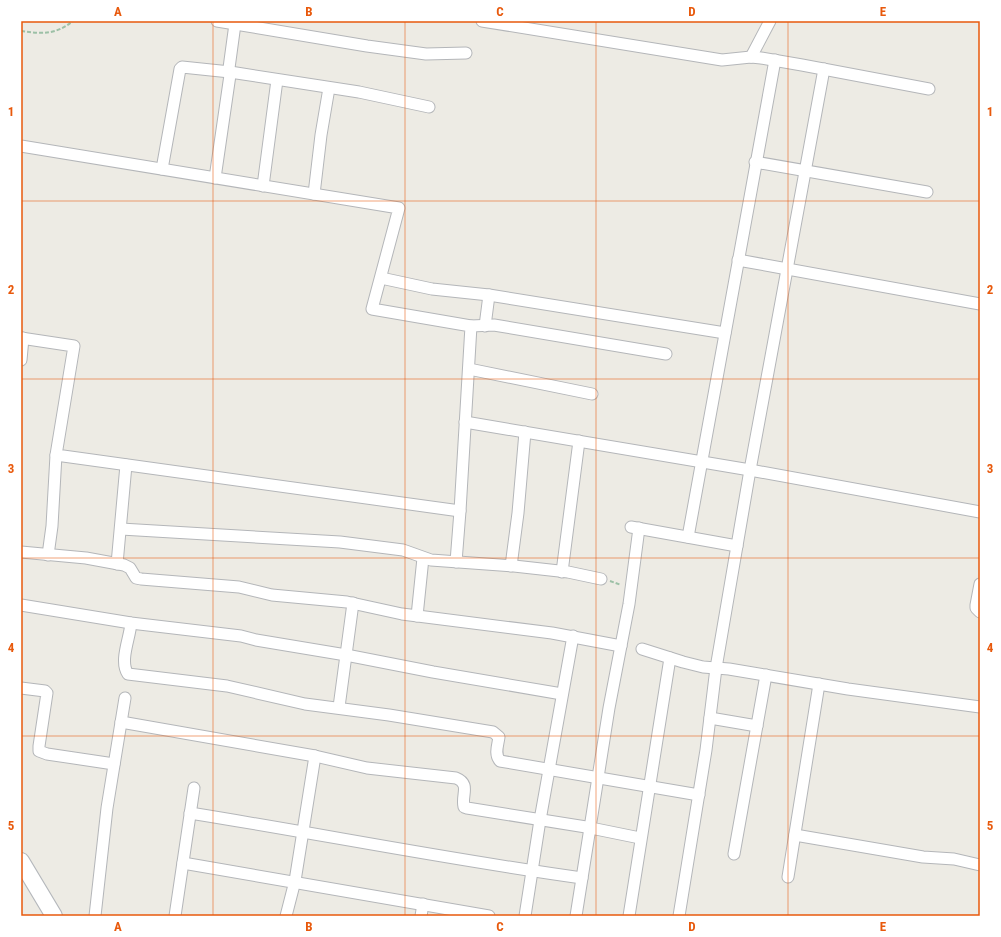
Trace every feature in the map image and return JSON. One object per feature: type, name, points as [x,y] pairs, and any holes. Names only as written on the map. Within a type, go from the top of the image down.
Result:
[{"type":"main road","points":[[21,862],[54,916]]},
{"type":"street","points":[[217,21],[418,53],[466,53]]},
{"type":"street","points":[[482,21],[722,60],[751,57],[775,60],[929,89]]},
{"type":"street","points":[[751,57],[770,21]]},
{"type":"street","points":[[215,178],[230,72],[234,24]]},
{"type":"street","points":[[688,537],[755,162],[775,60]]},
{"type":"street","points":[[162,169],[180,68],[186,66],[359,92],[429,107]]},
{"type":"street","points":[[679,916],[699,795],[716,668],[750,470],[824,69]]},
{"type":"street","points":[[263,186],[277,80]]},
{"type":"street","points":[[314,194],[330,88]]},
{"type":"street","points":[[21,146],[399,208],[372,309],[471,326],[494,325],[666,354]]},
{"type":"street","points":[[755,162],[927,192]]},
{"type":"street","points":[[738,260],[980,304]]},
{"type":"street","points":[[380,278],[432,289],[488,295],[725,333]]},
{"type":"street","points":[[485,326],[488,295]]},
{"type":"street","points":[[456,562],[471,326]]},
{"type":"street","points":[[21,360],[22,338],[74,346],[56,455],[52,526],[48,555]]},
{"type":"street","points":[[469,369],[592,394]]},
{"type":"street","points":[[465,422],[750,470],[980,512]]},
{"type":"street","points":[[510,566],[518,513],[525,432]]},
{"type":"street","points":[[562,572],[565,537],[579,441]]},
{"type":"street","points":[[56,455],[460,511]]},
{"type":"street","points":[[117,564],[126,465]]},
{"type":"street","points":[[576,916],[609,708],[631,589],[635,528],[737,546]]},
{"type":"street","points":[[121,530],[340,542],[403,550],[431,560],[510,566],[562,572],[602,579]]},
{"type":"street","points":[[21,552],[86,558],[124,565],[130,568],[134,575],[141,579],[239,588],[272,594],[353,603],[417,616],[573,636],[621,646]]},
{"type":"street","points":[[417,616],[423,558]]},
{"type":"street","points":[[980,584],[976,608],[980,612]]},
{"type":"street","points":[[339,707],[353,603]]},
{"type":"street","points":[[21,605],[131,623],[241,636],[432,672],[562,694]]},
{"type":"street","points":[[131,623],[126,646],[125,664],[128,674],[227,686],[305,704],[339,707],[493,732],[499,737],[497,758],[500,761],[699,795]]},
{"type":"street","points":[[525,916],[540,820],[573,636]]},
{"type":"street","points":[[642,649],[704,667],[980,707]]},
{"type":"street","points":[[629,916],[640,838],[670,658]]},
{"type":"street","points":[[734,854],[766,675]]},
{"type":"street","points":[[788,877],[819,684]]},
{"type":"street","points":[[21,688],[45,691],[47,693],[39,751],[48,754],[114,764]]},
{"type":"street","points":[[95,916],[107,808],[125,698]]},
{"type":"street","points":[[710,718],[757,726]]},
{"type":"street","points":[[121,722],[315,756],[367,768],[456,778],[462,781],[465,786],[463,799],[464,806],[640,838]]},
{"type":"street","points":[[286,916],[295,881],[315,756]]},
{"type":"street","points":[[175,916],[194,788]]},
{"type":"street","points":[[190,813],[532,871],[582,878]]},
{"type":"street","points":[[795,835],[923,857],[954,860],[980,865]]},
{"type":"street","points":[[183,863],[295,881],[489,916]]},
{"type":"street","points":[[421,916],[423,904]]},
{"type":"path","points":[[21,31],[48,33],[68,25],[73,21]]},
{"type":"path","points":[[602,579],[631,589]]}]
